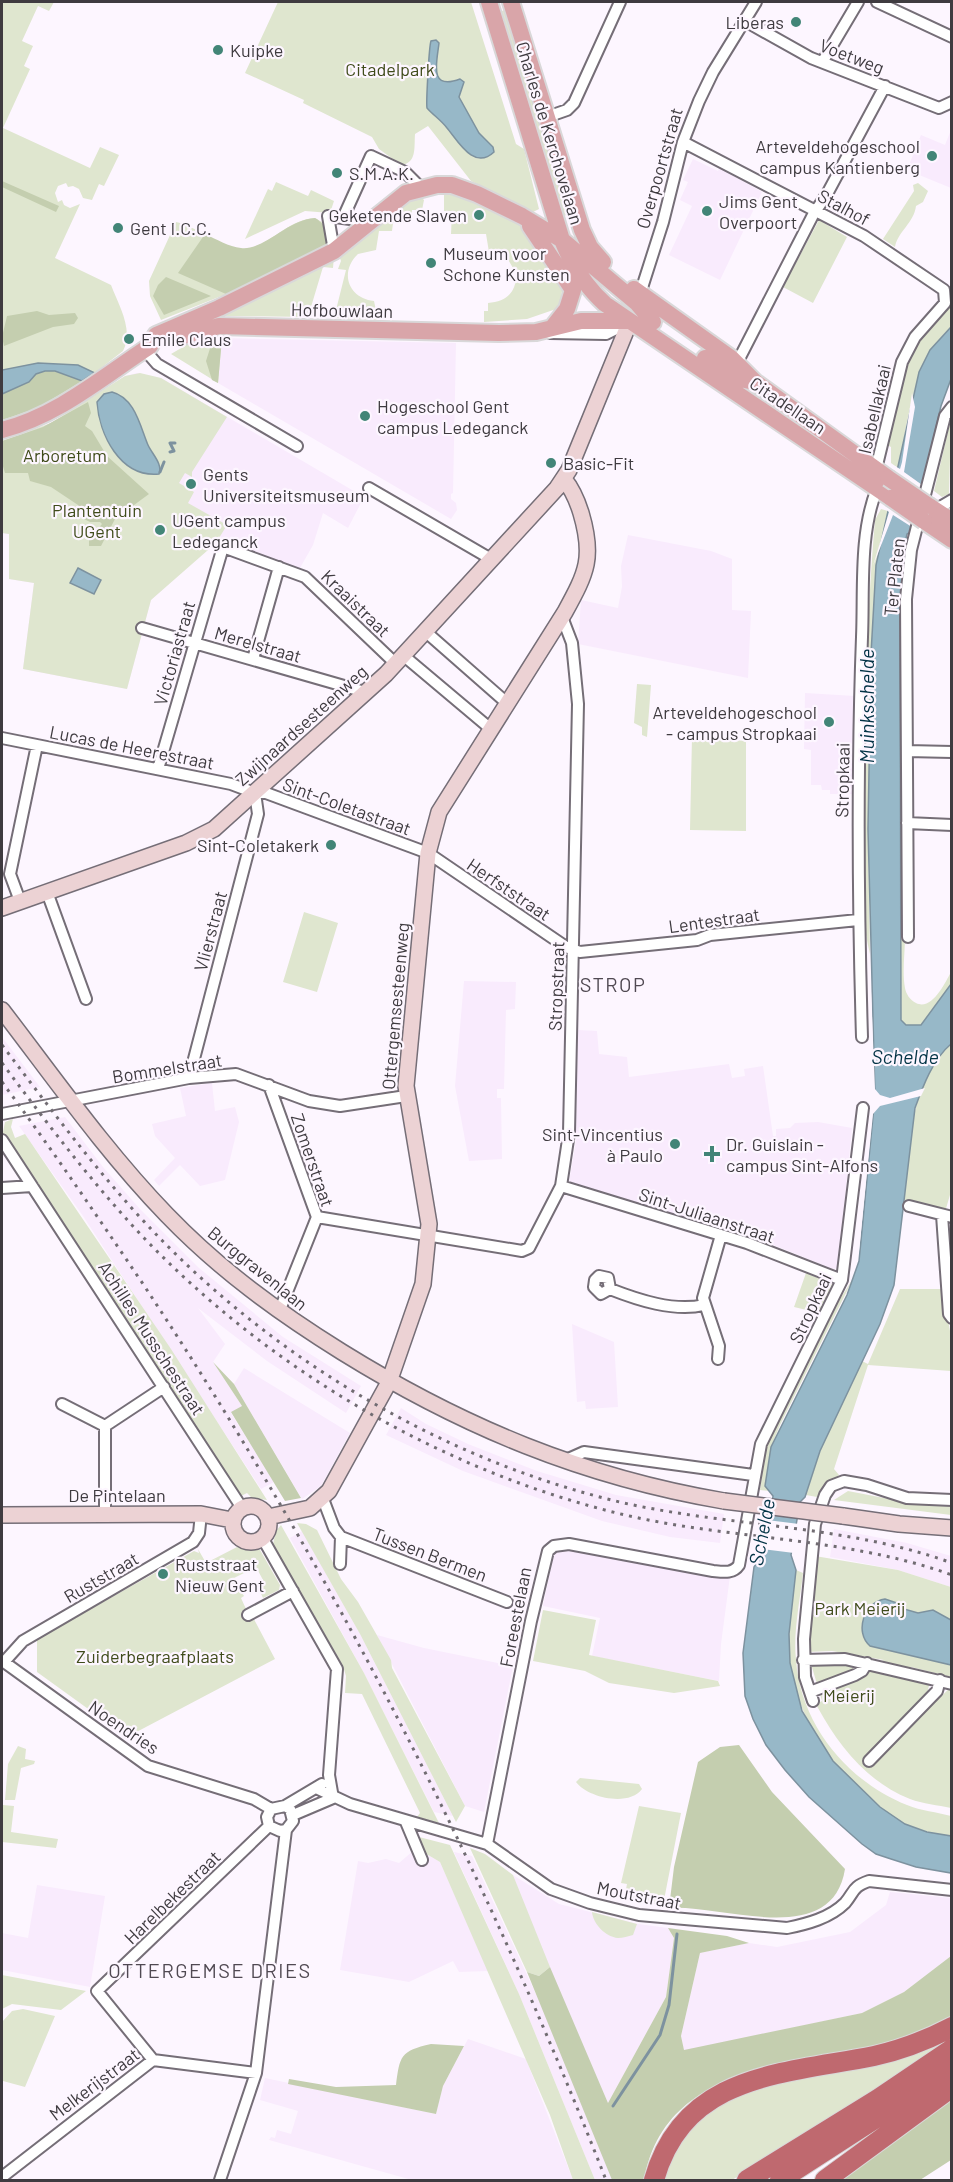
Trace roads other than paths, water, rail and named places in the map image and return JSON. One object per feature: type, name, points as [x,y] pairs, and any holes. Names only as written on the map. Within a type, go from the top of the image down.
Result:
[{"type":"highway","points":[[654,2181],[664,2151],[679,2129],[694,2112],[720,2093],[775,2073],[895,2050],[951,2028]]},
{"type":"highway","points":[[747,2181],[878,2100],[951,2049]]},
{"type":"highway","points":[[780,2181],[951,2069]]},
{"type":"highway","points":[[825,2181],[951,2086]]},
{"type":"main road","name":"Charles de Kerchovelaan","points":[[490,2],[570,261],[587,286],[605,304],[635,307]]},
{"type":"main road","name":"Charles de Kerchovelaan","points":[[511,2],[590,247],[635,307]]},
{"type":"main road","points":[[2,430],[28,423],[66,404],[150,343],[334,251],[406,193],[421,188],[444,184],[461,187],[522,216],[562,240],[597,268],[635,307]]},
{"type":"main road","points":[[522,216],[541,240],[573,290],[567,309],[544,330]]},
{"type":"main road","name":"Citadellaan","points":[[635,307],[653,322],[729,373],[755,382]]},
{"type":"main road","name":"Citadellaan","points":[[635,307],[737,363],[755,382],[882,483]]},
{"type":"main road","name":"Citadellaan","points":[[635,307],[882,483],[929,512]]},
{"type":"main road","name":"Hofbouwlaan","points":[[150,343],[159,345],[203,328],[219,327],[544,330],[635,307]]},
{"type":"main road","points":[[929,512],[951,521]]},
{"type":"main road","points":[[929,512],[951,540]]},
{"type":"street","points":[[547,117],[567,110],[574,103],[620,2]]},
{"type":"street","name":"Overpoortstraat","points":[[635,307],[663,222],[683,142],[713,72],[756,2]]},
{"type":"street","points":[[822,61],[858,2]]},
{"type":"street","points":[[877,2],[951,37]]},
{"type":"street","name":"Voetweg","points":[[745,21],[795,50],[939,108],[951,102]]},
{"type":"street","points":[[737,363],[885,86]]},
{"type":"street","name":"Stalhof","points":[[683,142],[864,236],[940,287],[946,298]]},
{"type":"street","points":[[343,218],[371,156],[405,172],[421,188]]},
{"type":"street","points":[[334,251],[328,216],[372,222]]},
{"type":"street","name":"Isabellakaai","points":[[882,483],[902,362],[915,337],[946,298]]},
{"type":"street","name":"Zwijnaardsesteenweg","points":[[2,908],[199,838],[222,824],[400,660],[564,479],[635,307]]},
{"type":"street","points":[[150,343],[157,364],[297,446]]},
{"type":"street","name":"Ter Platen","points":[[908,937],[905,657],[909,564],[945,416],[951,407]]},
{"type":"street","name":"Ottergemsesteenweg","points":[[268,1517],[301,1511],[322,1499],[332,1487],[389,1382],[423,1284],[429,1234],[427,1204],[406,1096],[428,853],[439,812],[562,617],[581,580],[589,547],[575,494],[564,479]]},
{"type":"street","name":"Stropkaai","points":[[862,1037],[858,920],[858,774],[865,564],[870,508],[882,483]]},
{"type":"street","points":[[369,488],[491,559]]},
{"type":"street","points":[[929,512],[951,500]]},
{"type":"street","name":"Kraaistraat","points":[[223,547],[305,577],[400,660],[492,730]]},
{"type":"street","name":"Victoriastraat","points":[[158,769],[223,547]]},
{"type":"street","points":[[253,659],[279,567]]},
{"type":"street","name":"Stropstraat","points":[[429,1234],[486,1247],[525,1251],[561,1186],[569,1132],[578,704],[572,644],[562,617]]},
{"type":"street","name":"Merelstraat","points":[[142,628],[365,692]]},
{"type":"street","points":[[426,632],[508,704]]},
{"type":"street","name":"Lucas de Heerestraat","points":[[2,738],[231,784],[255,793]]},
{"type":"street","points":[[20,901],[10,874],[37,745]]},
{"type":"street","points":[[907,751],[951,752]]},
{"type":"street","name":"Sint-Coletastraat","points":[[255,793],[266,794],[428,853]]},
{"type":"street","name":"Vlierstraat","points":[[189,1078],[258,814],[255,793]]},
{"type":"street","points":[[906,823],[951,825]]},
{"type":"street","name":"Herfststraat","points":[[428,853],[573,951]]},
{"type":"street","points":[[46,892],[86,999]]},
{"type":"street","name":"Lentestraat","points":[[573,951],[592,951],[697,939],[710,935],[858,920]]},
{"type":"street","name":"Burggravenlaan","points":[[2,1010],[71,1101],[168,1216],[221,1266],[279,1312],[389,1382],[492,1433],[566,1460],[644,1484],[724,1500],[899,1524],[951,1528]]},
{"type":"street","name":"Bommelstraat","points":[[2,1114],[189,1078],[236,1074],[309,1101],[340,1106],[406,1096]]},
{"type":"street","name":"Zomerstraat","points":[[269,1085],[317,1217],[279,1312]]},
{"type":"street","name":"Stropkaai","points":[[736,1570],[739,1565],[753,1475],[761,1444],[835,1300],[842,1280],[863,1108]]},
{"type":"street","name":"Achilles Musschestraat","points":[[2,1140],[242,1508]]},
{"type":"street","points":[[2,1188],[32,1186]]},
{"type":"street","name":"Sint-Juliaanstraat","points":[[561,1186],[721,1235],[842,1280]]},
{"type":"street","points":[[909,1206],[947,1216],[951,1318]]},
{"type":"street","points":[[317,1217],[429,1234]]},
{"type":"street","points":[[718,1359],[719,1346],[703,1298],[721,1235]]},
{"type":"street","points":[[610,1289],[636,1299],[687,1307],[704,1305]]},
{"type":"street","points":[[105,1426],[164,1387]]},
{"type":"street","points":[[62,1404],[105,1426]]},
{"type":"street","points":[[105,1426],[105,1515]]},
{"type":"street","points":[[566,1460],[584,1452],[753,1475]]},
{"type":"street","points":[[867,1663],[862,1671],[811,1696],[803,1660],[815,1524],[825,1495],[831,1486],[844,1481],[867,1485],[907,1498],[951,1500]]},
{"type":"street","points":[[322,1499],[333,1528],[341,1537],[340,1564]]},
{"type":"street","points":[[256,1507],[268,1517],[269,1529],[263,1539],[254,1543],[241,1540],[233,1529],[232,1520],[242,1508],[256,1507]]},
{"type":"street","name":"De Pintelaan","points":[[2,1515],[201,1514],[232,1520]]},
{"type":"street","name":"Ruststraat","points":[[3,1662],[23,1641],[193,1542],[199,1533],[201,1514]]},
{"type":"street","name":"Tussen Bermen","points":[[341,1537],[507,1602]]},
{"type":"street","points":[[263,1539],[339,1676],[329,1775],[333,1798]]},
{"type":"street","name":"Foreestelaan","points":[[487,1844],[544,1558],[548,1551],[554,1546],[569,1544],[713,1571],[736,1570]]},
{"type":"street","points":[[248,1615],[293,1591]]},
{"type":"street","points":[[803,1660],[830,1658],[867,1663],[951,1684]]},
{"type":"street","name":"Noendries","points":[[3,1662],[148,1766],[254,1799],[271,1809]]},
{"type":"street","points":[[869,1761],[937,1691],[940,1680]]},
{"type":"street","points":[[286,1830],[274,1830],[269,1826],[267,1817],[271,1809],[285,1806],[316,1788],[329,1775]]},
{"type":"street","points":[[316,1788],[333,1798]]},
{"type":"street","points":[[293,1815],[333,1798]]},
{"type":"street","name":"Moutstraat","points":[[333,1798],[406,1822],[487,1844],[543,1885],[562,1894],[639,1915],[776,1928],[805,1924],[836,1910],[856,1886],[869,1881],[951,1890]]},
{"type":"street","points":[[285,1806],[293,1815]]},
{"type":"street","points":[[220,2181],[256,2073],[286,1830],[290,1826],[293,1815]]},
{"type":"street","points":[[406,1822],[422,1860]]},
{"type":"street","name":"Harelbekestraat","points":[[153,2060],[97,1990],[269,1826]]},
{"type":"street","name":"Melkerijstraat","points":[[2,2177],[153,2060],[256,2073]]},
{"type":"water","points":[[436,40],[439,43],[436,66],[439,78],[450,82],[460,79],[464,82],[459,97],[479,133],[493,147],[494,152],[487,157],[480,158],[467,152],[445,125],[427,108],[430,45],[431,41]]},
{"type":"water","name":"Schelde","points":[[951,327],[951,379],[941,406],[911,532],[907,534],[900,564],[904,570],[900,612],[901,1020],[906,1025],[921,1025],[951,984],[951,1044],[934,1065],[915,1108],[894,1285],[880,1324],[820,1451],[805,1497],[800,1502],[791,1555],[796,1570],[789,1634],[790,1663],[802,1711],[833,1761],[880,1807],[905,1824],[927,1832],[951,1836],[951,1873],[916,1867],[876,1854],[809,1797],[766,1745],[753,1719],[745,1696],[743,1653],[754,1567],[765,1551],[773,1496],[765,1486],[771,1447],[847,1295],[859,1261],[875,1096],[868,829],[871,654],[876,565],[919,372],[930,350]]},
{"type":"water","points":[[38,363],[78,365],[95,373],[82,381],[55,371],[45,371],[36,374],[29,382],[2,394],[2,370]]},
{"type":"water","points":[[112,392],[126,400],[136,414],[158,463],[159,474],[133,469],[114,452],[107,440],[97,402],[104,394]]},
{"type":"water","points":[[78,568],[101,580],[94,594],[70,583]]},
{"type":"water","points":[[885,1599],[897,1603],[897,1607],[918,1613],[933,1610],[951,1620],[951,1665],[870,1646],[863,1633],[864,1618],[872,1606]]},
{"type":"waterway","points":[[170,452],[174,451],[170,443],[175,443]]},
{"type":"waterway","points":[[160,472],[164,462]]},
{"type":"waterway","points":[[613,2106],[660,2035],[669,2005],[677,1934]]},
{"type":"railway","points":[[2,1045],[112,1185],[151,1229],[200,1277],[253,1322],[309,1363],[368,1400],[430,1433],[493,1461],[558,1485],[624,1503],[665,1511],[872,1541],[912,1550],[952,1563]]},
{"type":"railway","points":[[2,1063],[106,1196],[144,1238],[194,1287],[248,1332],[305,1373],[365,1411],[427,1444],[492,1472],[558,1496],[625,1515],[707,1530],[872,1553],[952,1575]]},
{"type":"railway","points":[[2,1082],[143,1284],[212,1391],[339,1609],[455,1833],[508,1947],[606,2180]]},
{"type":"place","name":"Liberas","points":[[796,22]]},
{"type":"place","name":"Kuipke","points":[[218,50]]},
{"type":"place","name":"Arteveldehogeschool campus Kantienberg","points":[[932,156]]},
{"type":"place","name":"S.M.A.K.","points":[[337,173]]},
{"type":"place","name":"Jims Gent Overpoort","points":[[707,211]]},
{"type":"place","name":"Geketende Slaven","points":[[479,215]]},
{"type":"place","name":"Gent I.C.C.","points":[[118,228]]},
{"type":"place","name":"Museum voor Schone Kunsten","points":[[431,263]]},
{"type":"place","name":"Emile Claus","points":[[129,339]]},
{"type":"place","name":"Hogeschool Gent campus Ledeganck","points":[[365,416]]},
{"type":"place","name":"Basic-Fit","points":[[551,463]]},
{"type":"place","name":"Gents Universiteitsmuseum","points":[[191,484]]},
{"type":"place","name":"UGent campus Ledeganck","points":[[160,530]]},
{"type":"place","name":"Arteveldehogeschool - campus Stropkaai","points":[[829,722]]},
{"type":"place","name":"Sint-Coletakerk","points":[[331,845]]},
{"type":"place","name":"Sint-Vincentius à Paulo","points":[[675,1144]]},
{"type":"place","name":"Dr. Guislain - campus Sint-Alfons","points":[[712,1154]]},
{"type":"place","name":"Ruststraat Nieuw Gent","points":[[163,1574]]},
{"type":"district","name":"STROP","points":[[613,984]]},
{"type":"district","name":"OTTERGEMSE DRIES","points":[[210,1970]]},
{"type":"park label","name":"Citadelpark","points":[[390,69]]},
{"type":"park label","name":"Arboretum","points":[[65,455]]},
{"type":"park label","name":"Plantentuin UGent","points":[[97,520]]},
{"type":"park label","name":"Park Meierij","points":[[860,1608]]},
{"type":"park label","name":"Zuiderbegraafplaats","points":[[155,1656]]},
{"type":"park label","name":"Meierij","points":[[849,1695]]},
{"type":"water label","name":"Muinkschelde","points":[[866,706]]}]
